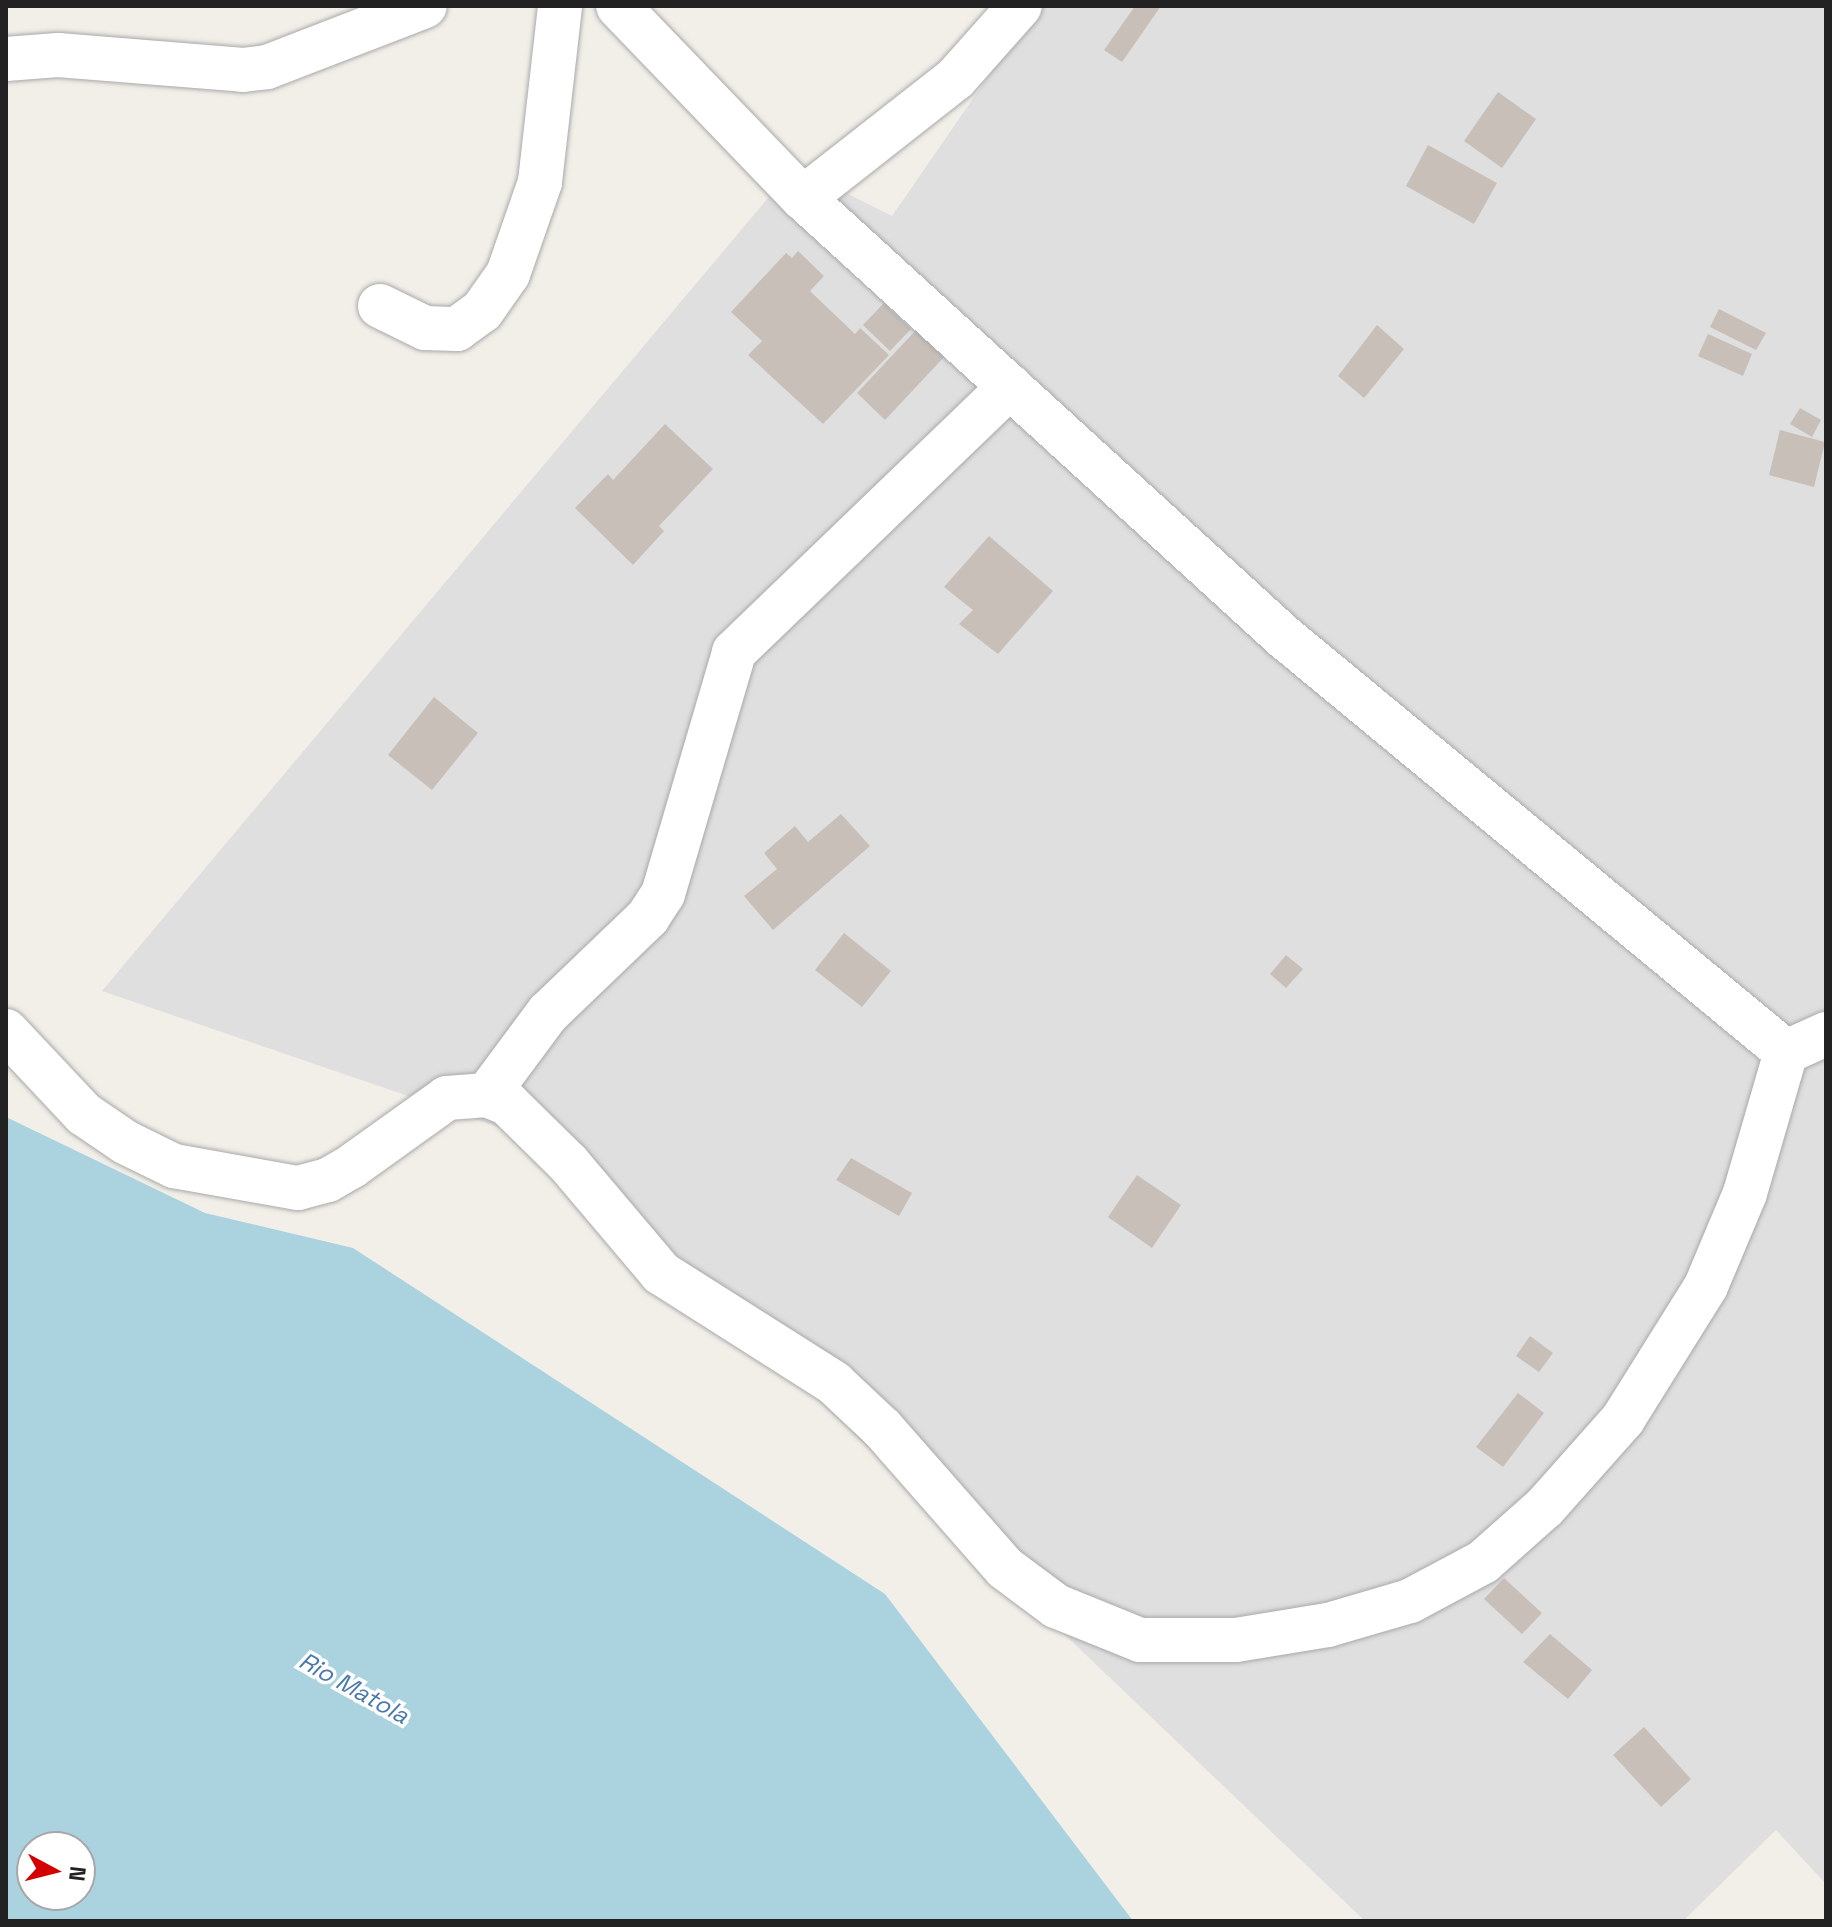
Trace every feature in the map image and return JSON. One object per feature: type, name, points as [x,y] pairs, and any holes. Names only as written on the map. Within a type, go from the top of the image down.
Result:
[{"type":"street","points":[[6,59],[58,55],[243,70],[267,67],[425,6]]},
{"type":"street","points":[[380,306],[425,328],[457,329],[482,311],[508,274],[527,233],[540,182],[560,6]]},
{"type":"street","points":[[618,6],[803,198],[1284,637],[1786,1052]]},
{"type":"street","points":[[803,198],[956,78],[1020,6]]},
{"type":"street","points":[[487,1095],[548,1013],[648,917],[663,894],[734,652],[1010,386]]},
{"type":"street","points":[[6,1031],[84,1114],[125,1142],[174,1166],[298,1188],[340,1173],[447,1098],[487,1095],[507,1103],[569,1164],[661,1273],[834,1383],[882,1428],[1005,1568],[1056,1606],[1140,1640],[1236,1640],[1328,1625],[1410,1601],[1483,1562],[1545,1507],[1623,1419],[1706,1286],[1745,1193],[1786,1052],[1826,1034]]},
{"type":"shaded area","points":[[1037,6],[1826,6],[1826,1884],[1776,1830],[1683,1921],[1365,1921],[551,1145],[102,991],[794,167],[892,216]]},
{"type":"water","name":"Rio Matola","points":[[6,1117],[205,1213],[353,1248],[885,1594],[1133,1921],[6,1921]]},
{"type":"building","points":[[1135,6],[1161,6],[1122,62],[1104,50]]},
{"type":"building","points":[[1498,92],[1536,119],[1502,168],[1464,141]]},
{"type":"building","points":[[1428,145],[1497,183],[1474,224],[1406,186]]},
{"type":"building","points":[[798,251],[824,276],[810,291],[855,334],[860,328],[889,355],[823,424],[748,355],[762,341],[731,312],[786,253],[792,258]]},
{"type":"building","points":[[884,303],[911,329],[890,351],[863,325]]},
{"type":"building","points":[[1719,309],[1766,333],[1756,350],[1710,327]]},
{"type":"building","points":[[1377,325],[1404,349],[1364,398],[1338,376]]},
{"type":"building","points":[[917,329],[945,356],[885,420],[857,393]]},
{"type":"building","points":[[1708,334],[1752,354],[1743,376],[1698,356]]},
{"type":"building","points":[[1800,408],[1821,420],[1812,437],[1790,424]]},
{"type":"building","points":[[665,424],[713,469],[659,526],[664,531],[633,565],[575,508],[608,474],[613,480]]},
{"type":"building","points":[[1780,430],[1825,442],[1814,487],[1769,475]]},
{"type":"building","points":[[989,536],[1053,591],[998,654],[959,624],[973,610],[944,587]]},
{"type":"building","points":[[434,697],[478,733],[432,790],[388,755]]},
{"type":"building","points":[[841,814],[870,846],[773,930],[744,896],[777,869],[764,853],[795,826],[808,842]]},
{"type":"building","points":[[844,933],[891,971],[862,1007],[815,970]]},
{"type":"building","points":[[1286,955],[1303,969],[1286,988],[1270,974]]},
{"type":"building","points":[[851,1158],[912,1193],[899,1216],[836,1180]]},
{"type":"building","points":[[1137,1175],[1181,1205],[1152,1248],[1108,1217]]},
{"type":"building","points":[[1530,1336],[1553,1353],[1539,1372],[1516,1356]]},
{"type":"building","points":[[1518,1393],[1544,1413],[1503,1467],[1476,1447]]},
{"type":"building","points":[[1504,1578],[1542,1613],[1522,1634],[1484,1599]]},
{"type":"building","points":[[1550,1634],[1592,1670],[1568,1699],[1523,1662]]},
{"type":"building","points":[[1644,1727],[1691,1779],[1661,1807],[1613,1755]]}]
